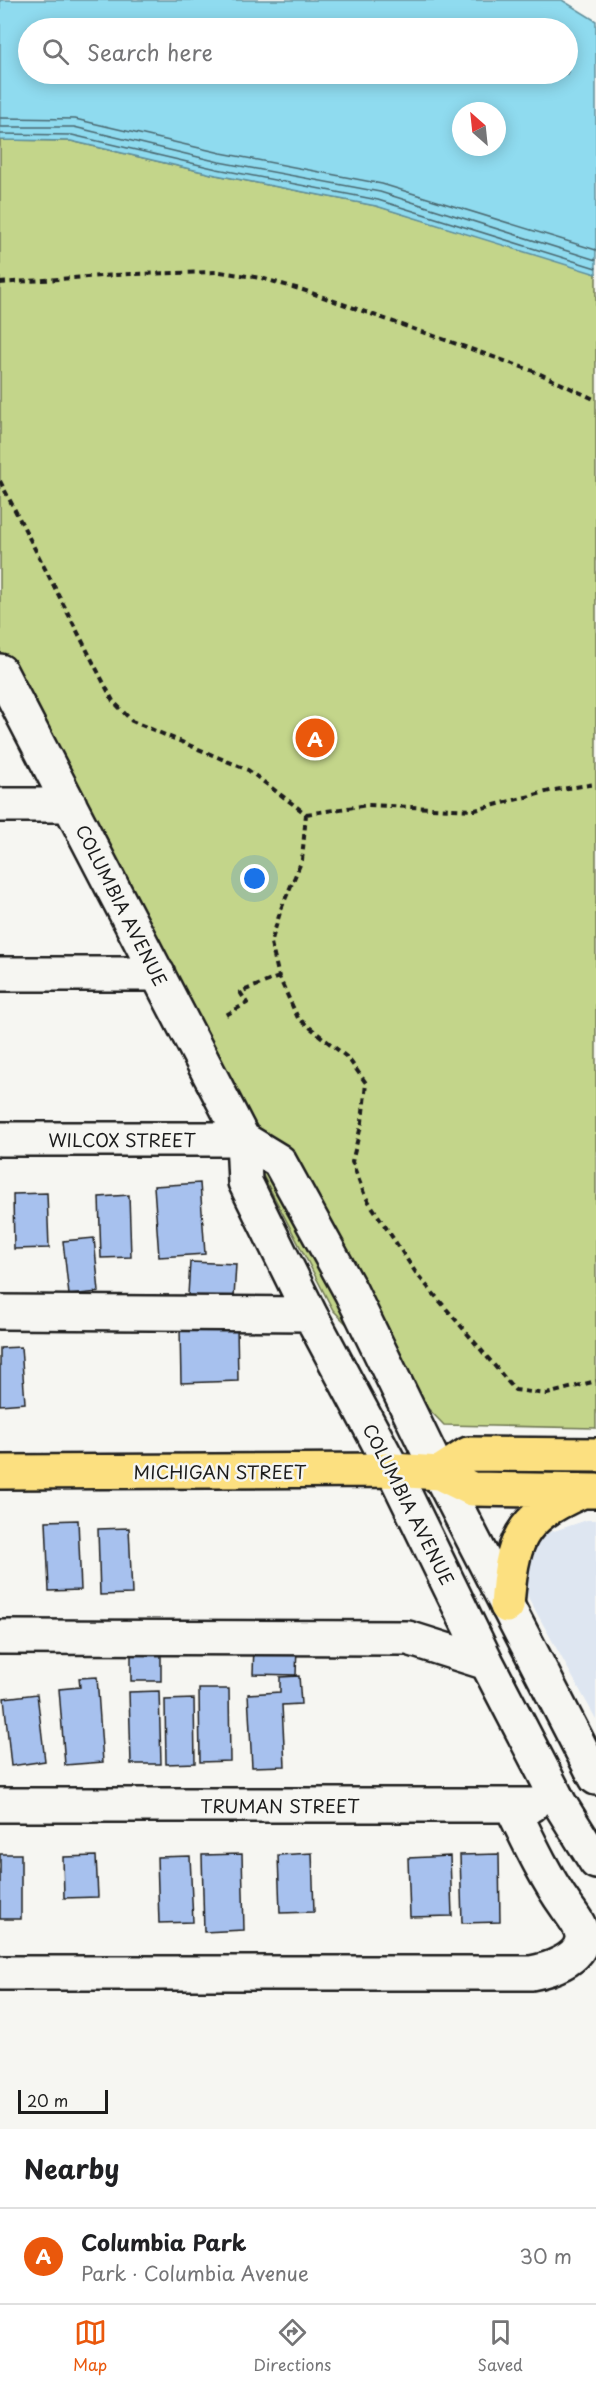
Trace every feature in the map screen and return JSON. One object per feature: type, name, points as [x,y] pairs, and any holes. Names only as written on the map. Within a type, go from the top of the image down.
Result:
[{"type":"main road","points":[[439,1473],[468,1454],[596,1455]]},
{"type":"main road","name":"MICHIGAN STREET","points":[[0,1472],[393,1470],[439,1473],[472,1489],[590,1491]]},
{"type":"main road","points":[[507,1606],[510,1569],[516,1542],[534,1519],[550,1506],[590,1491]]},
{"type":"street","name":"COLUMBIA AVENUE","points":[[0,671],[243,1139],[245,1182],[310,1314],[393,1470],[487,1663],[561,1804],[592,1854]]},
{"type":"street","points":[[0,805],[70,805]]},
{"type":"street","points":[[0,974],[158,974]]},
{"type":"street","name":"WILCOX STREET","points":[[0,1139],[243,1139]]},
{"type":"street","points":[[243,1139],[279,1161],[351,1292],[439,1473],[596,1778]]},
{"type":"street","points":[[0,1312],[310,1314]]},
{"type":"street","points":[[0,1637],[408,1638],[487,1663]]},
{"type":"street","name":"TRUMAN STREET","points":[[0,1805],[561,1804]]},
{"type":"street","points":[[0,1973],[531,1973],[545,1970],[575,1953],[582,1940],[581,1933],[575,1919],[550,1883],[510,1805]]},
{"type":"path","points":[[0,283],[131,274],[220,273],[261,278],[335,301],[537,372],[596,400]]},
{"type":"path","points":[[0,481],[113,702],[132,721],[248,770],[306,814],[368,805],[475,810],[554,790],[596,784]]},
{"type":"path","points":[[306,814],[302,860],[281,909],[271,943],[279,977],[298,1018],[348,1058],[366,1083],[362,1122],[352,1162],[365,1196],[416,1273],[515,1390],[547,1394],[596,1381]]},
{"type":"path","points":[[226,1015],[247,1003],[240,992],[279,977]]},
{"type":"shaded area","points":[[587,1520],[596,1520],[596,1719],[525,1592],[521,1565],[545,1534]]},
{"type":"green space","points":[[0,140],[71,141],[216,175],[377,206],[596,273],[596,1428],[444,1425],[333,1310],[0,671]]},
{"type":"water","points":[[0,0],[562,0],[596,21],[596,274],[376,206],[216,175],[71,141],[0,140]]},
{"type":"building","points":[[200,1183],[205,1254],[159,1257],[154,1186]]},
{"type":"building","points":[[47,1193],[49,1248],[14,1249],[13,1194]]},
{"type":"building","points":[[129,1195],[131,1257],[101,1258],[99,1197]]},
{"type":"building","points":[[94,1238],[99,1292],[69,1295],[63,1241]]},
{"type":"building","points":[[190,1262],[236,1264],[234,1298],[188,1295]]},
{"type":"building","points":[[237,1326],[238,1381],[181,1383],[180,1327]]},
{"type":"building","points":[[21,1347],[25,1403],[0,1405],[0,1348]]},
{"type":"building","points":[[78,1520],[81,1590],[49,1591],[46,1521]]},
{"type":"building","points":[[129,1528],[132,1594],[100,1595],[98,1529]]},
{"type":"building","points":[[254,1645],[297,1647],[296,1675],[253,1674]]},
{"type":"building","points":[[131,1651],[161,1652],[161,1681],[131,1681]]},
{"type":"building","points":[[299,1676],[301,1704],[282,1705],[285,1766],[252,1767],[248,1694],[280,1692],[280,1677]]},
{"type":"building","points":[[97,1677],[103,1762],[65,1765],[59,1689],[80,1687],[79,1678]]},
{"type":"building","points":[[199,1689],[229,1689],[230,1761],[200,1762]]},
{"type":"building","points":[[159,1691],[161,1764],[131,1764],[129,1692]]},
{"type":"building","points":[[37,1694],[45,1761],[11,1766],[4,1698]]},
{"type":"building","points":[[194,1699],[195,1763],[166,1764],[165,1700]]},
{"type":"building","points":[[312,1853],[314,1912],[280,1913],[278,1855]]},
{"type":"building","points":[[0,1854],[21,1854],[21,1919],[0,1919]]},
{"type":"building","points":[[242,1854],[244,1930],[204,1932],[202,1855]]},
{"type":"building","points":[[499,1854],[500,1922],[462,1923],[460,1855]]},
{"type":"building","points":[[96,1856],[98,1897],[64,1898],[63,1857]]},
{"type":"building","points":[[190,1856],[193,1922],[159,1923],[157,1857]]},
{"type":"building","points":[[450,1856],[452,1916],[410,1917],[408,1858]]},
{"type":"place","name":"Columbia Park","points":[[315,738]]}]
